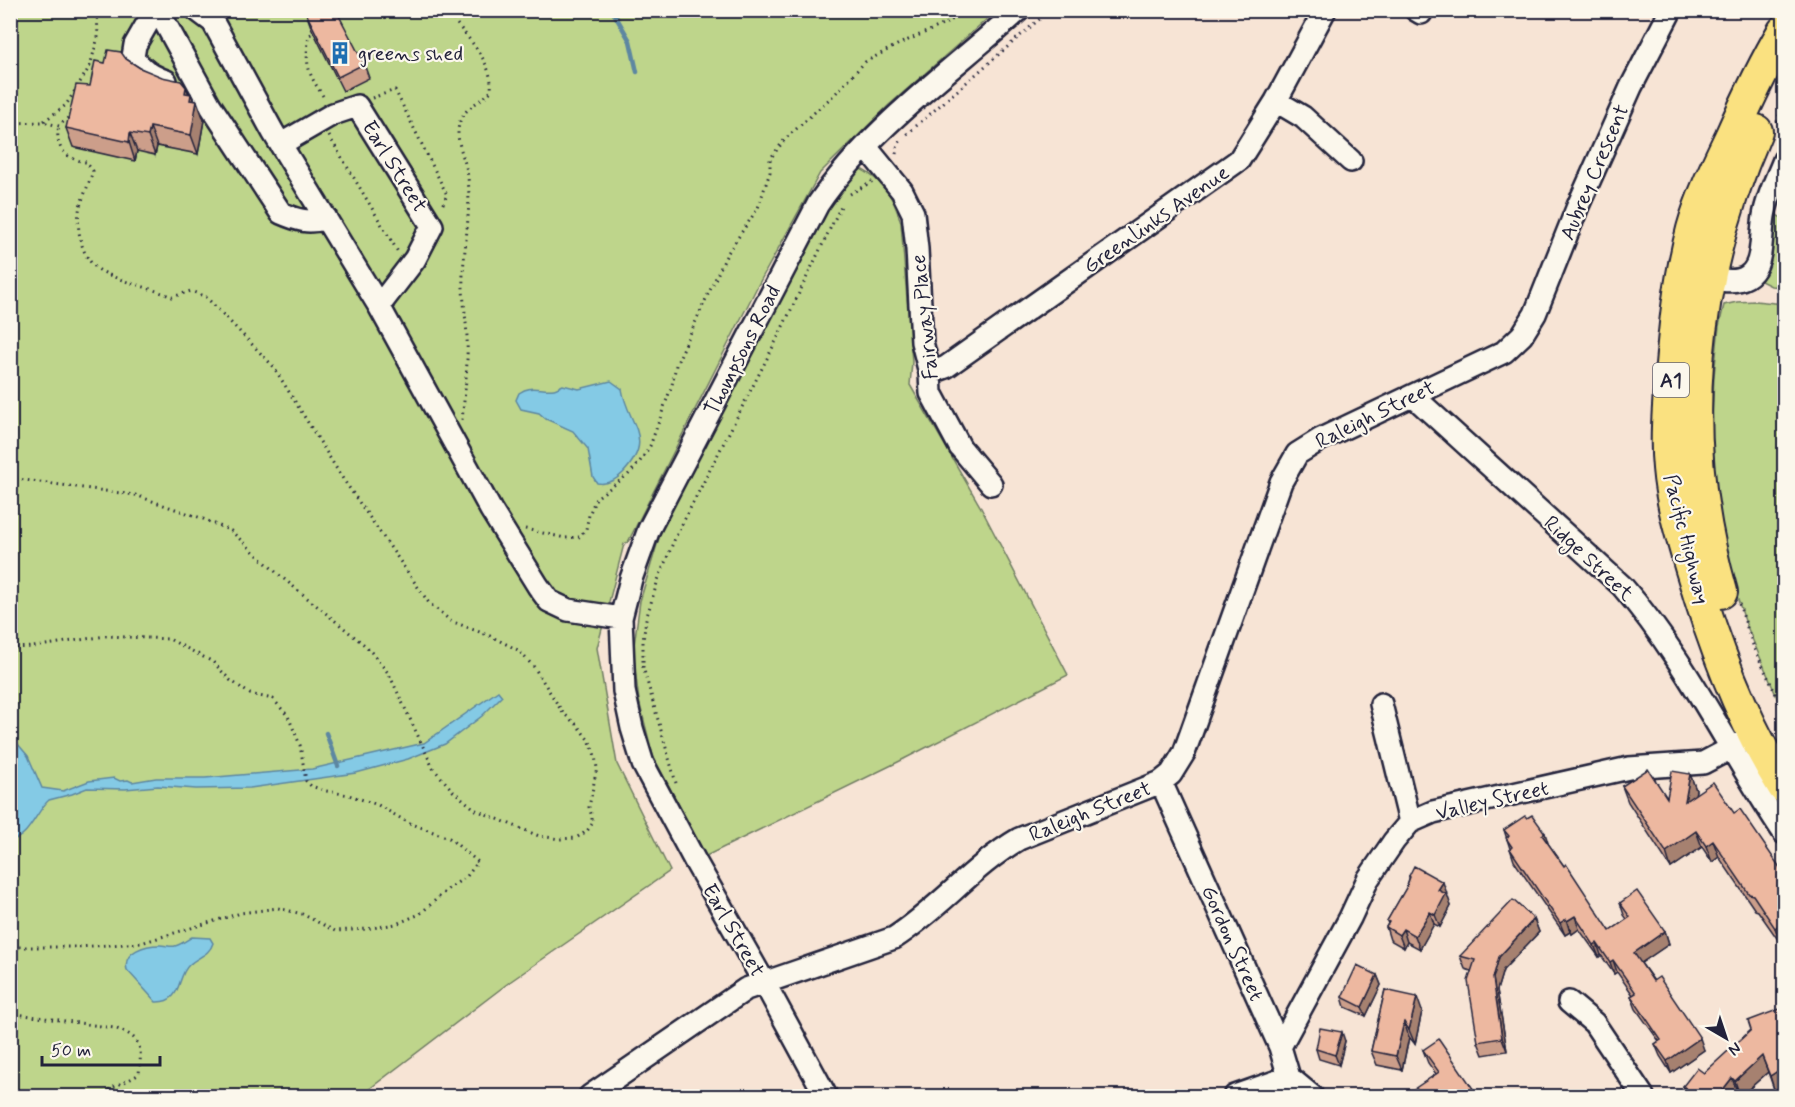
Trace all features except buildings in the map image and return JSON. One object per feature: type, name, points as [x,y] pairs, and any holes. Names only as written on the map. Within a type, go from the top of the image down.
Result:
[{"type":"highway","name":"Pacific Highway","points":[[1695,275],[1694,228],[1723,153],[1757,80],[1785,31]]},
{"type":"highway","name":"Pacific Highway","points":[[1758,743],[1727,672],[1707,618],[1679,524],[1668,466],[1669,408],[1675,320],[1726,211],[1744,158],[1785,71]]},
{"type":"highway","name":"A1","points":[[1758,743],[1785,787]]},
{"type":"street","points":[[210,105],[194,88],[174,84],[152,75],[140,67],[133,57],[135,45],[156,10],[210,105],[281,213],[301,221],[317,221],[326,218]]},
{"type":"street","points":[[197,10],[213,22],[281,144],[380,306],[491,510],[549,601],[568,610],[621,618]]},
{"type":"street","name":"Thompsons Road","points":[[643,764],[624,691],[621,618],[631,579],[649,529],[818,204],[832,183],[916,99],[1019,10]]},
{"type":"street","name":"Greenlinks Avenue","points":[[930,373],[946,367],[1239,160],[1276,101],[1325,10]]},
{"type":"street","name":"Aubrey Crescent","points":[[1522,335],[1535,314],[1578,206],[1631,87],[1671,10]]},
{"type":"street","points":[[1276,101],[1303,117],[1351,161]]},
{"type":"street","name":"Earl Street","points":[[281,144],[327,118],[357,106],[432,226],[424,243],[380,306]]},
{"type":"street","name":"Fairway Place","points":[[866,147],[902,191],[913,213],[922,342],[930,373],[931,393],[960,447],[991,483]]},
{"type":"street","points":[[1695,275],[1735,282],[1751,273],[1757,265],[1760,254],[1764,216],[1769,197],[1785,160]]},
{"type":"street","name":"Raleigh Street","points":[[590,1096],[746,989],[894,938],[914,925],[1000,850],[1019,839],[1161,782],[1171,774],[1184,753],[1281,482],[1297,454],[1321,439],[1504,352],[1522,335]]},
{"type":"street","name":"Ridge Street","points":[[1413,396],[1622,586],[1758,743],[1785,833]]},
{"type":"street","points":[[1381,704],[1410,822]]},
{"type":"street","name":"Valley Street","points":[[1280,1047],[1350,918],[1368,879],[1410,822],[1432,812],[1629,768],[1703,763],[1758,743]]},
{"type":"street","name":"Earl Street","points":[[643,764],[826,1096]]},
{"type":"street","name":"Gordon Street","points":[[1161,782],[1280,1047],[1290,1077]]},
{"type":"street","points":[[1569,1002],[1594,1023],[1643,1096]]},
{"type":"street","points":[[1235,1096],[1290,1077],[1312,1096]]},
{"type":"path","points":[[43,122],[66,105],[90,66],[98,37],[97,10]]},
{"type":"path","points":[[446,10],[485,63],[492,84],[491,91],[460,119],[458,129],[459,142],[468,174],[469,195],[469,226],[463,274],[467,338],[462,427]]},
{"type":"path","points":[[519,527],[547,535],[565,538],[579,537],[586,529],[588,515],[596,498],[617,484],[639,463],[650,446],[672,385],[676,365],[728,254],[758,208],[770,172],[770,159],[785,139],[835,94],[866,62],[899,44],[947,23],[967,10]]},
{"type":"path","points":[[895,157],[898,143],[904,136],[1050,10]]},
{"type":"path","points":[[318,31],[309,35],[307,64],[313,82],[327,118],[408,267]]},
{"type":"path","points":[[90,66],[98,69]]},
{"type":"path","points":[[357,106],[395,90],[447,195],[432,226]]},
{"type":"path","points":[[10,478],[135,495],[231,531],[278,574],[367,647],[389,674],[434,768],[453,791],[476,810],[515,828],[539,836],[560,839],[576,838],[587,831],[592,824],[589,807],[597,768],[590,742],[577,725],[563,713],[534,667],[518,650],[451,621],[429,603],[343,479],[273,366],[206,297],[191,291],[172,297],[100,271],[87,256],[80,238],[80,208],[93,171],[86,162],[65,155],[58,146],[59,126],[71,115]]},
{"type":"path","points":[[10,123],[43,122],[59,126]]},
{"type":"path","points":[[846,198],[856,189],[877,179]]},
{"type":"path","points":[[677,789],[643,667],[646,619],[658,580],[675,538],[842,204]]},
{"type":"path","points":[[10,648],[106,636],[169,639],[213,662],[230,680],[250,694],[273,699],[288,716],[300,746],[306,781],[311,786],[378,805],[407,822],[448,838],[478,862],[467,876],[448,889],[420,915],[396,924],[335,931],[302,914],[278,908],[241,913],[141,943],[77,947],[10,947]]},
{"type":"path","points":[[10,1013],[114,1028],[130,1033],[137,1039],[139,1074],[108,1089],[101,1096]]},
{"type":"green space","points":[[10,11],[996,11],[889,105],[820,173],[757,287],[628,542],[624,544],[597,648],[617,764],[670,871],[511,981],[360,1096],[11,1096]]},
{"type":"green space","points":[[861,169],[876,179],[887,191],[901,223],[912,362],[910,385],[980,506],[1068,675],[706,856],[653,756],[639,701],[633,653],[640,601],[662,528],[798,264],[833,201],[852,175]]},
{"type":"green space","points":[[1772,213],[1784,219],[1784,287],[1771,286],[1757,279]]},
{"type":"green space","points":[[1755,301],[1784,304],[1784,714],[1746,624],[1714,527],[1711,443],[1719,326],[1724,305]]},
{"type":"water","points":[[611,381],[622,389],[637,431],[638,450],[633,461],[618,478],[608,483],[597,483],[593,477],[588,449],[573,431],[546,419],[539,413],[521,409],[516,400],[523,390],[532,388],[554,389],[563,385],[579,389]]},
{"type":"water","points":[[498,691],[502,696],[482,716],[445,744],[408,759],[356,773],[250,788],[196,789],[158,786],[125,789],[87,788],[49,800],[28,829],[11,840],[11,736],[28,756],[42,788],[63,791],[89,781],[114,778],[132,782],[156,778],[205,778],[312,769],[424,743]]},
{"type":"water","points":[[192,937],[210,938],[213,943],[209,951],[192,962],[185,970],[175,994],[165,1001],[156,1002],[127,970],[128,958],[136,950],[142,948],[154,945],[175,946]]},
{"type":"waterway","points":[[612,10],[630,41],[637,72]]},
{"type":"waterway","points":[[326,733],[338,766]]},
{"type":"place","name":"greens shed","points":[[340,53]]}]
